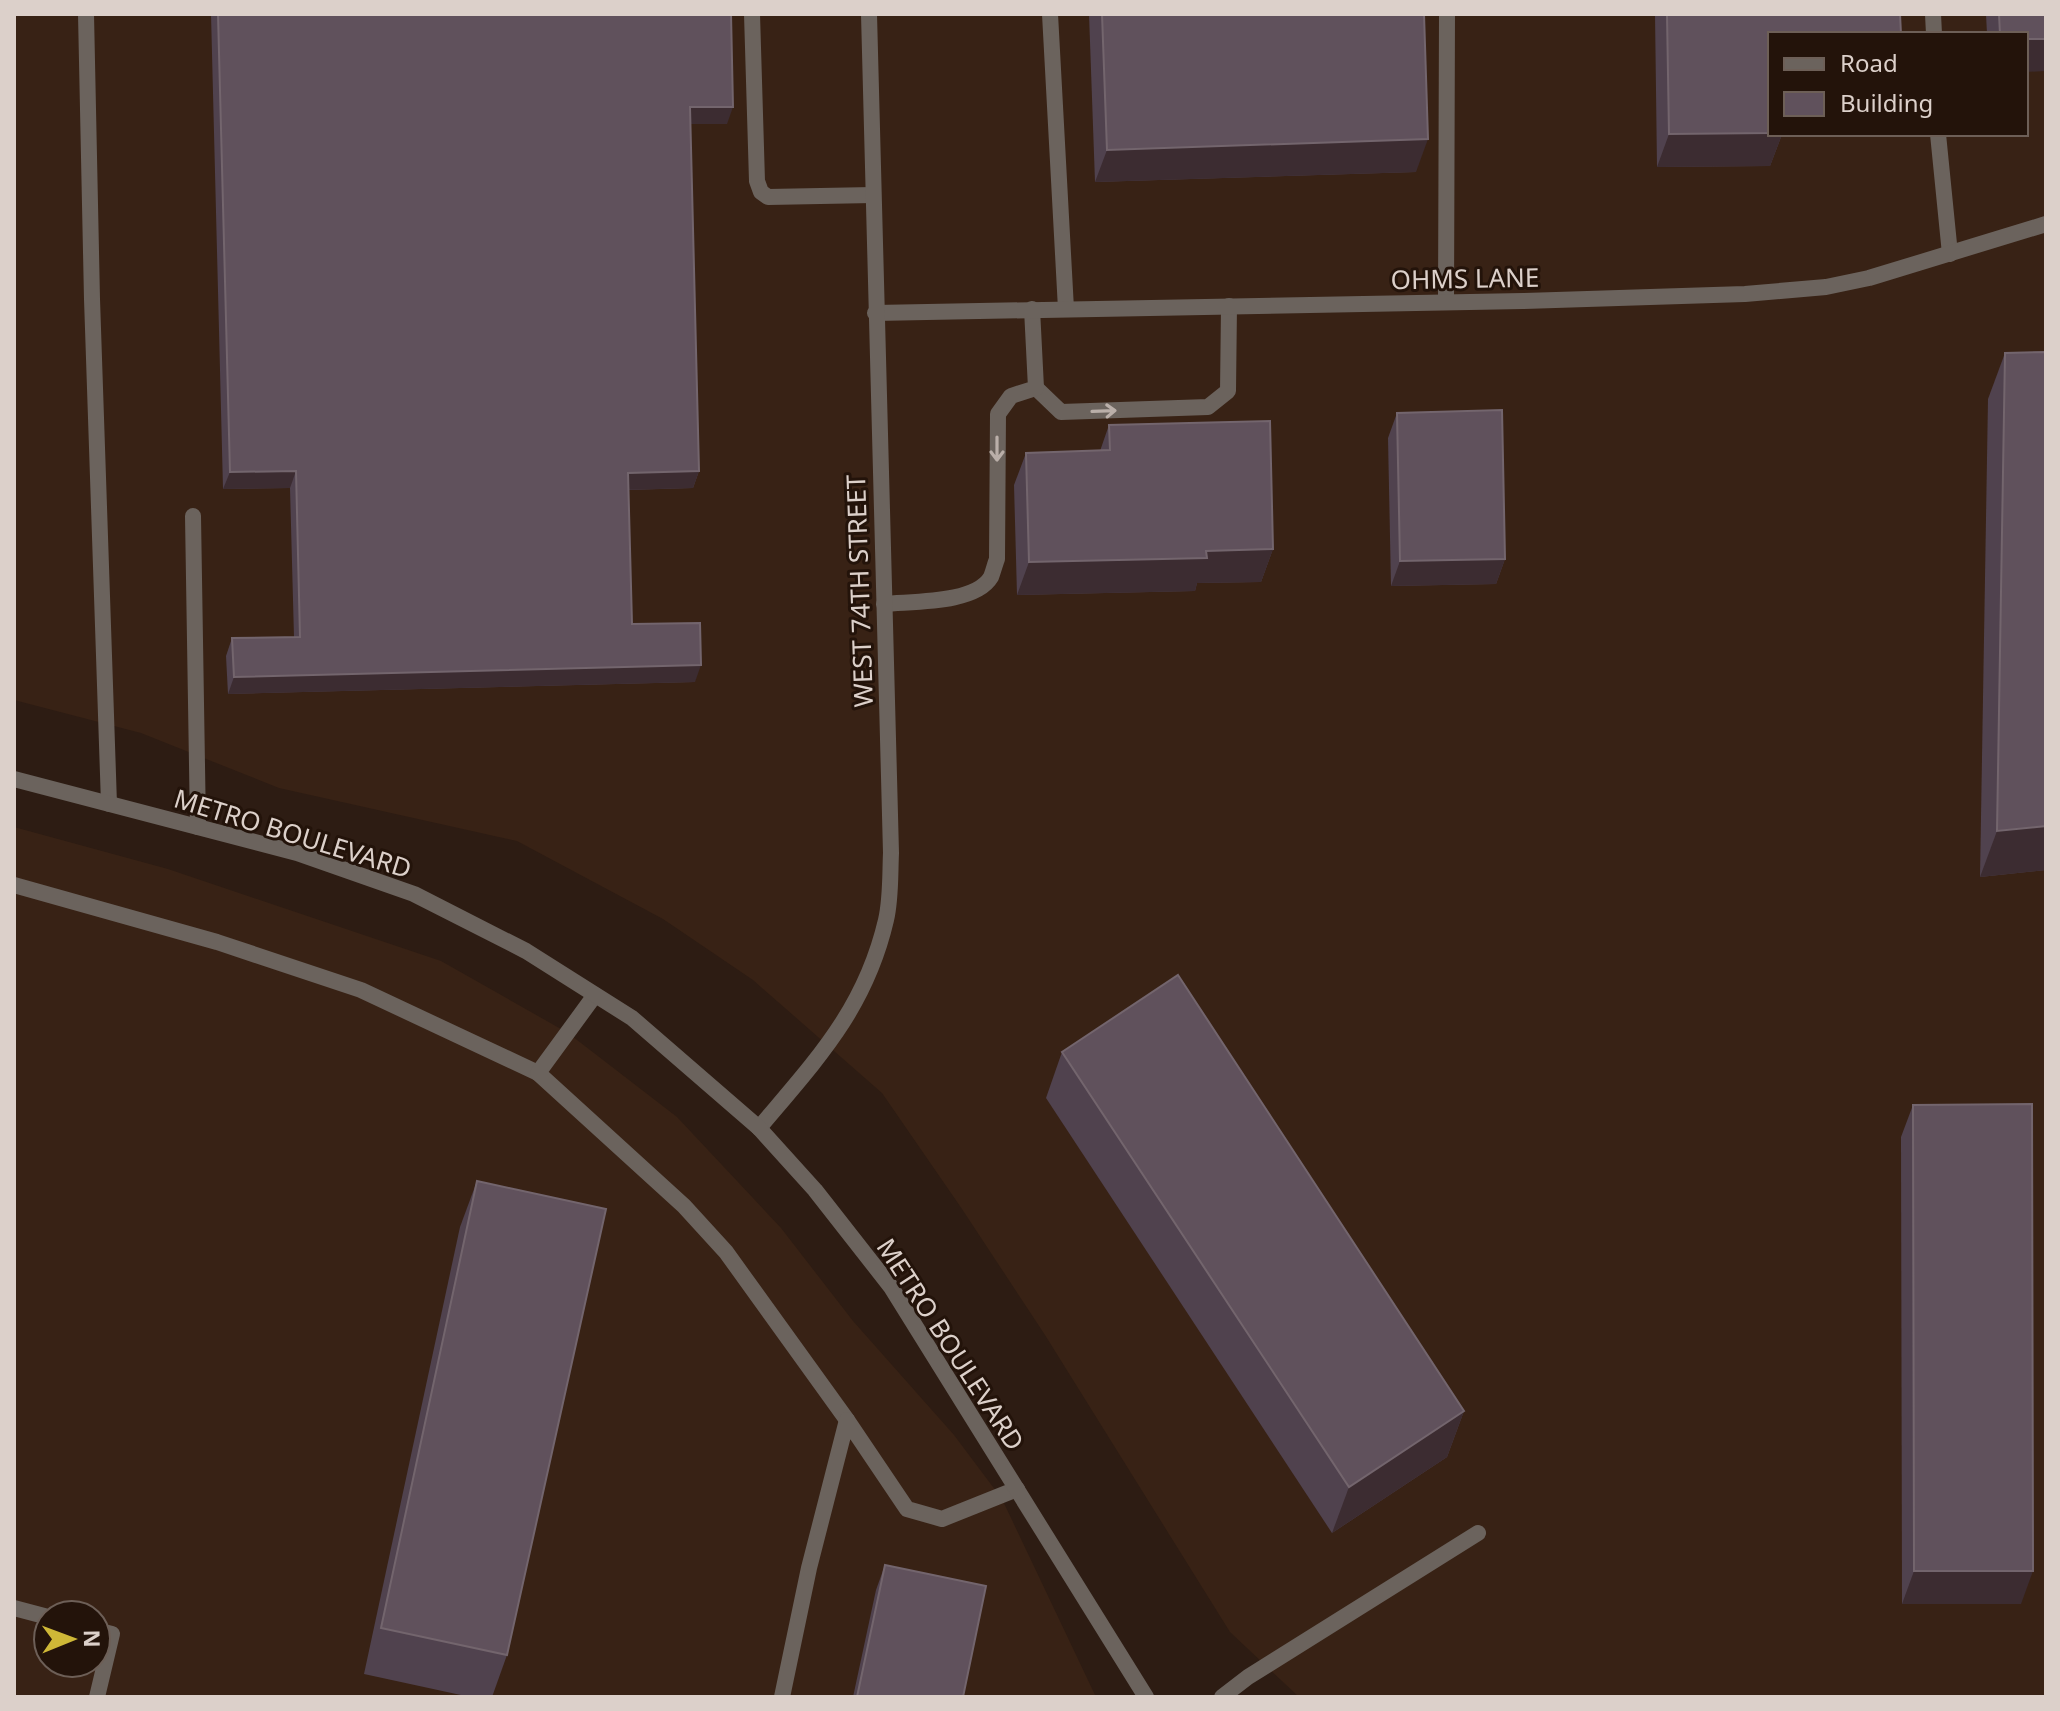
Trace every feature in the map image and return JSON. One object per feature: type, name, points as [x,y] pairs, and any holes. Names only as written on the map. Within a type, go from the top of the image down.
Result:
[{"type":"street","points":[[86,14],[109,804]]},
{"type":"street","points":[[752,14],[757,181],[761,192],[768,197],[873,195]]},
{"type":"street","name":"WEST 74TH STREET","points":[[759,1128],[848,1017],[871,971],[887,917],[891,853],[869,14]]},
{"type":"street","points":[[1050,14],[1066,309]]},
{"type":"street","points":[[1446,302],[1447,14]]},
{"type":"street","points":[[1938,136],[1950,254]]},
{"type":"street","name":"OHMS LANE","points":[[875,313],[1745,294],[1826,287],[1869,278],[2046,224]]},
{"type":"street","points":[[1032,309],[1036,388],[1061,412],[1208,407],[1228,391],[1229,306]]},
{"type":"street","points":[[884,604],[958,597],[978,590],[990,577],[997,559],[998,414],[1011,396],[1036,388]]},
{"type":"street","points":[[193,516],[198,827]]},
{"type":"street","name":"METRO BOULEVARD","points":[[14,779],[297,853],[414,894],[526,951],[632,1018],[759,1128],[815,1190],[891,1287],[1146,1697]]},
{"type":"street","points":[[14,885],[217,942],[361,990],[538,1073],[684,1206],[726,1252],[907,1509],[942,1519],[1017,1489]]},
{"type":"street","points":[[538,1073],[595,995]]},
{"type":"street","points":[[782,1697],[809,1568],[847,1420]]},
{"type":"street","points":[[1222,1697],[1248,1677],[1478,1533]]},
{"type":"shaded area","points":[[14,14],[2046,14],[2046,1697],[1299,1697],[1230,1632],[1045,1335],[882,1093],[753,980],[663,919],[517,841],[279,788],[141,733],[14,700]]},
{"type":"shaded area","points":[[14,827],[168,869],[441,961],[568,1033],[677,1117],[781,1228],[853,1321],[954,1435],[1002,1499],[1096,1697],[14,1697]]},
{"type":"building","points":[[218,14],[731,14],[733,107],[690,107],[699,471],[628,473],[632,624],[700,623],[701,665],[234,677],[232,638],[300,637],[296,471],[230,472]]},
{"type":"building","points":[[1102,14],[1424,14],[1428,139],[1107,150]]},
{"type":"building","points":[[1667,14],[1900,14],[1901,32],[1768,32],[1768,133],[1669,134]]},
{"type":"building","points":[[1999,14],[2046,14],[2046,39],[2028,39],[2028,32],[2000,32]]},
{"type":"building","points":[[2046,352],[2046,826],[1997,831],[2005,353]]},
{"type":"building","points":[[1502,410],[1505,559],[1400,561],[1397,413]]},
{"type":"building","points":[[1270,421],[1273,549],[1206,551],[1207,558],[1029,562],[1026,453],[1110,450],[1109,425]]},
{"type":"building","points":[[1178,975],[1464,1411],[1349,1487],[1062,1052]]},
{"type":"building","points":[[2032,1104],[2033,1571],[1914,1571],[1913,1105]]},
{"type":"building","points":[[477,1181],[606,1209],[507,1655],[381,1628]]},
{"type":"building","points":[[885,1565],[986,1586],[963,1697],[857,1697]]}]
